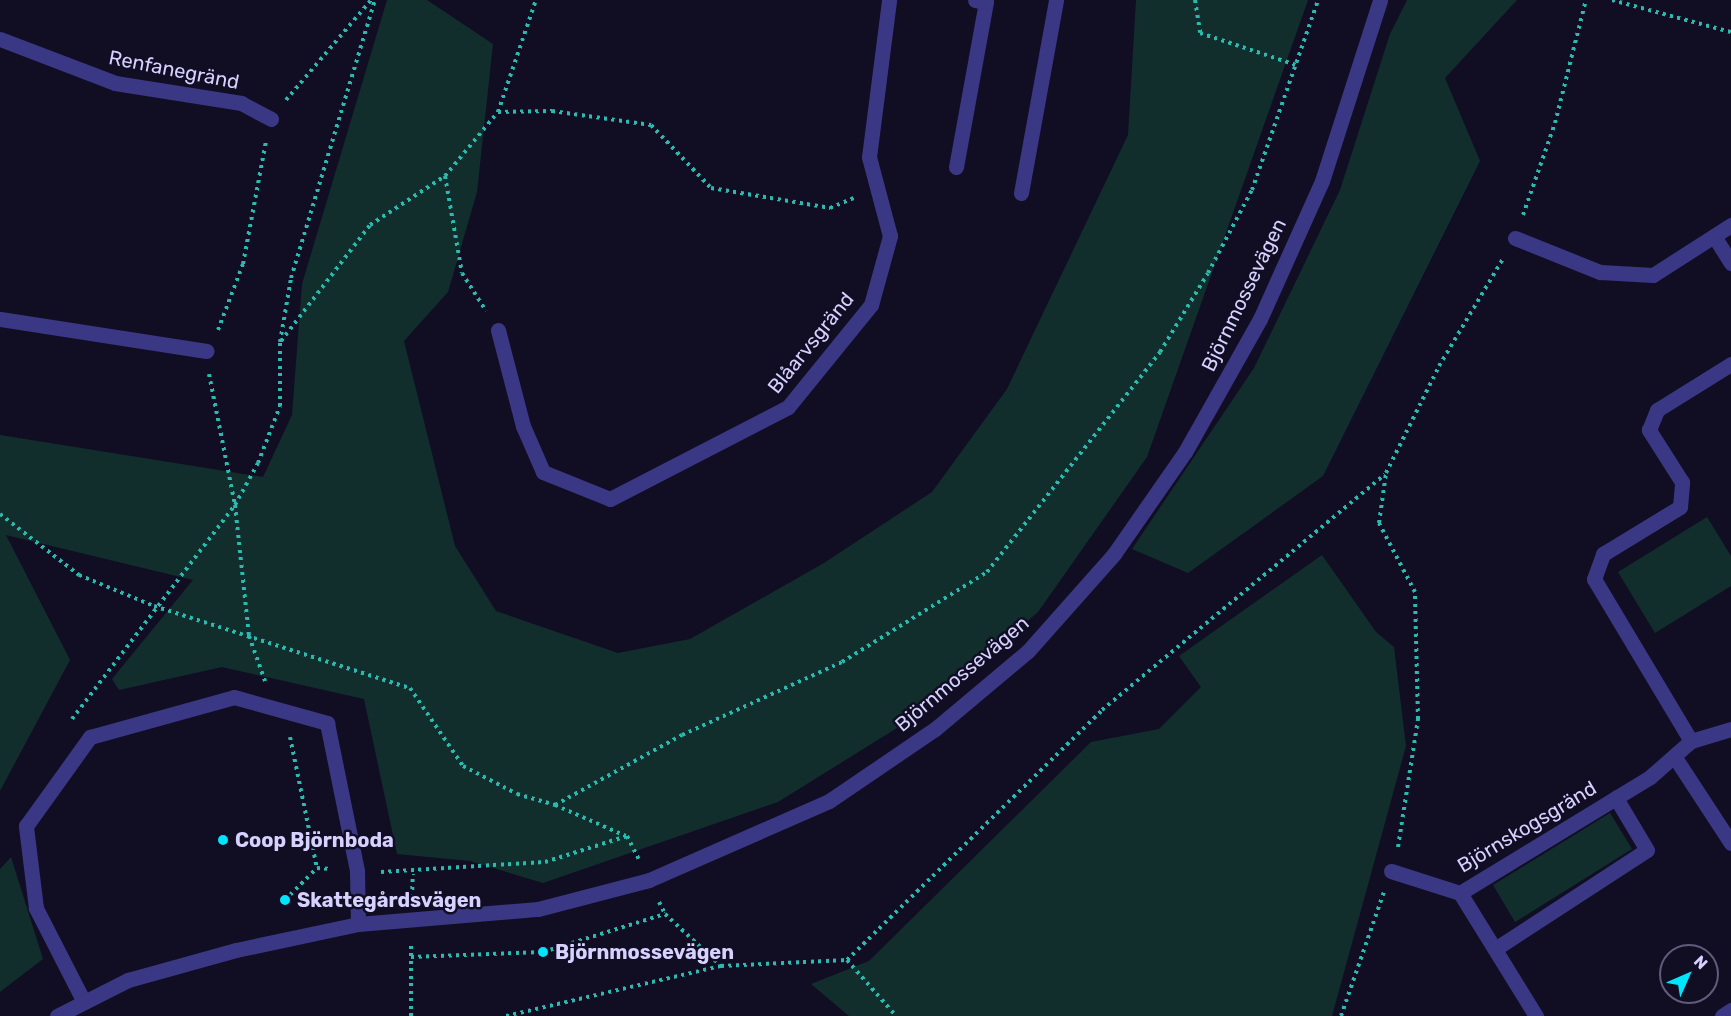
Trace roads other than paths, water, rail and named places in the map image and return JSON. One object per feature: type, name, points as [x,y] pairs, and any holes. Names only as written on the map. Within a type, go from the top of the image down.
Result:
[{"type":"street","name":"Blåarvsgränd","points":[[498,330],[523,426],[543,472],[610,500],[788,407],[871,305],[890,236],[869,157],[889,0]]},
{"type":"street","points":[[956,167],[986,2],[975,0]]},
{"type":"street","points":[[1021,193],[1056,0]]},
{"type":"street","name":"Björnmossevägen","points":[[57,1016],[128,980],[358,924],[538,909],[649,880],[829,801],[934,729],[1028,651],[1114,554],[1185,452],[1260,319],[1322,181],[1380,0]]},
{"type":"street","name":"Renfanegränd","points":[[0,39],[115,83],[241,103],[271,119]]},
{"type":"street","points":[[1515,238],[1600,272],[1653,275],[1731,225]]},
{"type":"street","points":[[1714,236],[1731,263]]},
{"type":"street","points":[[0,319],[207,351]]},
{"type":"street","points":[[1691,741],[1594,579],[1603,554],[1680,507],[1682,482],[1649,430],[1657,410],[1731,364]]},
{"type":"street","points":[[84,1002],[36,908],[26,826],[90,737],[234,697],[327,723],[357,871],[358,924]]},
{"type":"street","name":"Björnskogsgränd","points":[[1460,893],[1616,798],[1691,741],[1731,729]]},
{"type":"street","points":[[1674,756],[1731,843]]},
{"type":"street","name":"Björnskogsgränd","points":[[1495,949],[1647,850],[1616,798]]},
{"type":"street","name":"Björnskogsgränd","points":[[1391,871],[1460,893],[1536,1016]]},
{"type":"street","points":[[1722,1016],[1731,1010]]},
{"type":"place","name":"Coop Björnboda","points":[[223,840]]},
{"type":"place","name":"Skattegårdsvägen","points":[[285,900]]},
{"type":"place","name":"Björnmossevägen","points":[[543,952]]}]
